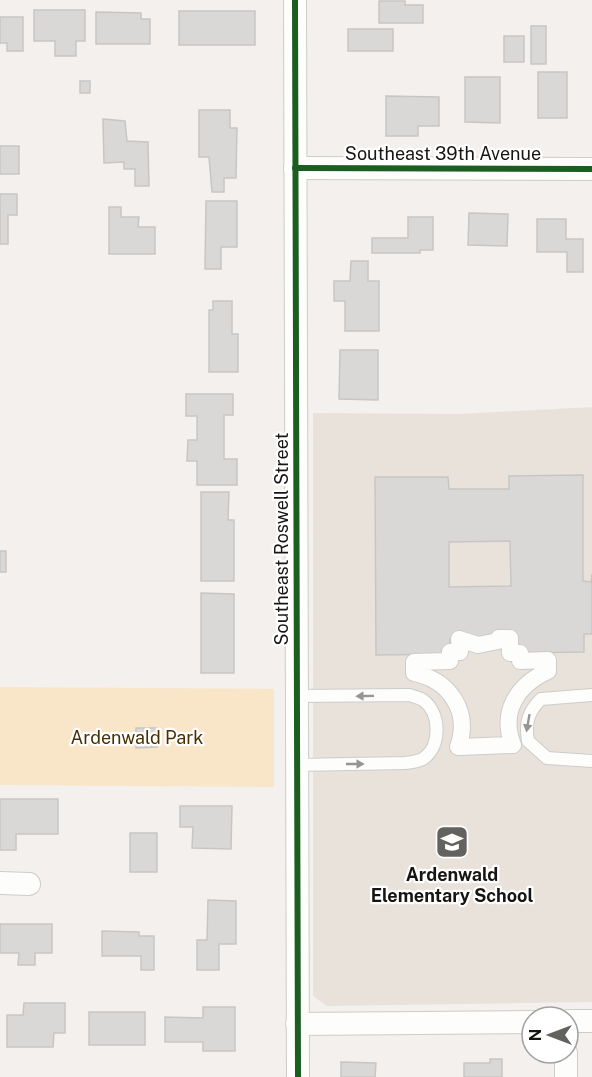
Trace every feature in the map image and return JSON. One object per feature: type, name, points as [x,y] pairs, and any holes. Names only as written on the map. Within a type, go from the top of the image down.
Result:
[{"type":"street","name":"Southeast Roswell Street","points":[[295,0],[298,1077]]},
{"type":"street","name":"Southeast 39th Avenue","points":[[295,168],[592,169]]},
{"type":"street","points":[[510,638],[510,653],[520,653],[520,661],[548,660],[548,671],[527,683],[512,704],[508,724],[513,746],[458,747],[462,730],[456,701],[438,681],[414,673],[414,662],[450,661],[450,652],[460,652],[459,639],[478,645],[510,638]]},
{"type":"street","points":[[0,883],[28,884]]},
{"type":"street","points":[[297,1024],[520,1022]]},
{"type":"lane","points":[[296,696],[410,695],[424,701],[435,716],[438,730],[432,749],[423,759],[405,763],[296,765]]},
{"type":"lane","points":[[592,695],[541,699],[527,718],[526,729],[528,741],[547,758],[592,761]]},
{"type":"shaded area","name":"Ardenwald Elementary School","points":[[592,407],[592,1002],[327,1006],[313,996],[313,413],[458,414]]},
{"type":"green space","name":"Ardenwald Park","points":[[0,687],[274,689],[274,787],[0,785]]},
{"type":"building","points":[[379,1],[405,1],[405,5],[423,5],[423,23],[379,23]]},
{"type":"building","points":[[34,10],[85,10],[85,41],[76,41],[76,56],[55,56],[55,41],[34,41]]},
{"type":"building","points":[[179,11],[255,11],[255,45],[179,45]]},
{"type":"building","points":[[96,12],[141,13],[141,19],[150,19],[150,44],[96,44]]},
{"type":"building","points":[[0,17],[23,17],[23,51],[7,51],[7,43],[0,43]]},
{"type":"building","points":[[531,26],[546,26],[546,64],[531,64]]},
{"type":"building","points":[[348,29],[393,29],[393,51],[348,51]]},
{"type":"building","points":[[504,36],[524,36],[524,62],[504,62]]},
{"type":"building","points":[[538,72],[567,72],[567,118],[538,118]]},
{"type":"building","points":[[465,77],[500,77],[500,123],[465,122]]},
{"type":"building","points":[[80,81],[90,81],[90,93],[80,93]]},
{"type":"building","points":[[386,96],[439,97],[439,126],[418,126],[418,136],[386,136]]},
{"type":"building","points":[[199,110],[230,110],[230,128],[237,128],[236,178],[224,178],[224,192],[212,192],[209,157],[199,157]]},
{"type":"building","points":[[103,119],[125,121],[127,141],[148,142],[149,186],[135,186],[135,169],[124,169],[124,162],[104,163]]},
{"type":"building","points":[[0,146],[19,146],[19,174],[0,174]]},
{"type":"building","points":[[0,194],[17,194],[17,215],[8,215],[8,244],[0,244]]},
{"type":"building","points":[[206,201],[237,201],[237,247],[221,247],[221,269],[205,269]]},
{"type":"building","points":[[109,207],[121,207],[121,217],[139,217],[138,227],[155,227],[155,254],[109,254]]},
{"type":"building","points":[[469,213],[508,214],[507,246],[468,245]]},
{"type":"building","points":[[408,217],[433,217],[433,250],[420,250],[420,253],[372,253],[372,238],[408,238]]},
{"type":"building","points":[[537,219],[566,219],[566,239],[583,239],[583,272],[567,272],[567,252],[537,252]]},
{"type":"building","points":[[351,261],[368,261],[368,281],[379,281],[379,331],[345,331],[345,301],[334,301],[334,281],[350,281]]},
{"type":"building","points":[[213,301],[232,301],[232,334],[238,334],[238,372],[209,372],[209,310],[213,310]]},
{"type":"building","points":[[340,350],[378,350],[378,400],[339,399]]},
{"type":"building","points":[[186,394],[233,394],[233,415],[224,415],[224,459],[237,459],[237,485],[197,485],[197,461],[187,461],[188,440],[197,440],[197,416],[186,416]]},
{"type":"building","points":[[583,475],[583,581],[591,582],[592,574],[592,634],[584,634],[584,652],[510,653],[510,638],[450,639],[449,654],[376,655],[375,477],[448,477],[449,489],[509,489],[509,476]],"holes":[[[510,541],[511,586],[449,587],[449,542]]]},
{"type":"building","points":[[201,492],[229,492],[228,520],[234,520],[234,581],[201,581]]},
{"type":"building","points":[[0,551],[6,551],[6,572],[0,572]]},
{"type":"building","points":[[201,593],[234,594],[234,673],[201,673]]},
{"type":"building","points":[[136,728],[156,728],[157,747],[136,748]]},
{"type":"building","points":[[0,799],[58,799],[58,834],[16,834],[16,850],[0,850]]},
{"type":"building","points":[[180,806],[232,806],[231,849],[192,848],[193,827],[180,827]]},
{"type":"building","points":[[130,833],[157,833],[157,872],[130,872]]},
{"type":"building","points":[[208,900],[236,901],[236,944],[219,944],[219,970],[197,970],[197,940],[207,940]]},
{"type":"building","points":[[0,924],[52,924],[52,953],[35,953],[35,965],[18,965],[19,953],[0,953]]},
{"type":"building","points":[[102,931],[139,932],[139,936],[154,936],[154,970],[141,970],[141,956],[102,956]]},
{"type":"building","points":[[24,1003],[65,1003],[65,1033],[54,1033],[53,1047],[7,1047],[7,1015],[23,1015]]},
{"type":"building","points":[[203,1007],[235,1007],[235,1051],[203,1051],[203,1042],[165,1042],[165,1017],[203,1018]]},
{"type":"building","points":[[89,1012],[145,1012],[145,1045],[89,1045]]},
{"type":"building","points":[[490,1059],[502,1059],[502,1077],[464,1077],[464,1063],[490,1063]]},
{"type":"building","points":[[341,1062],[376,1063],[375,1077],[341,1077]]},
{"type":"cycle path","points":[[295,0],[298,1077]]},
{"type":"cycle path","points":[[295,168],[592,169]]},
{"type":"place","name":"Ardenwald Elementary School","points":[[452,842]]}]
